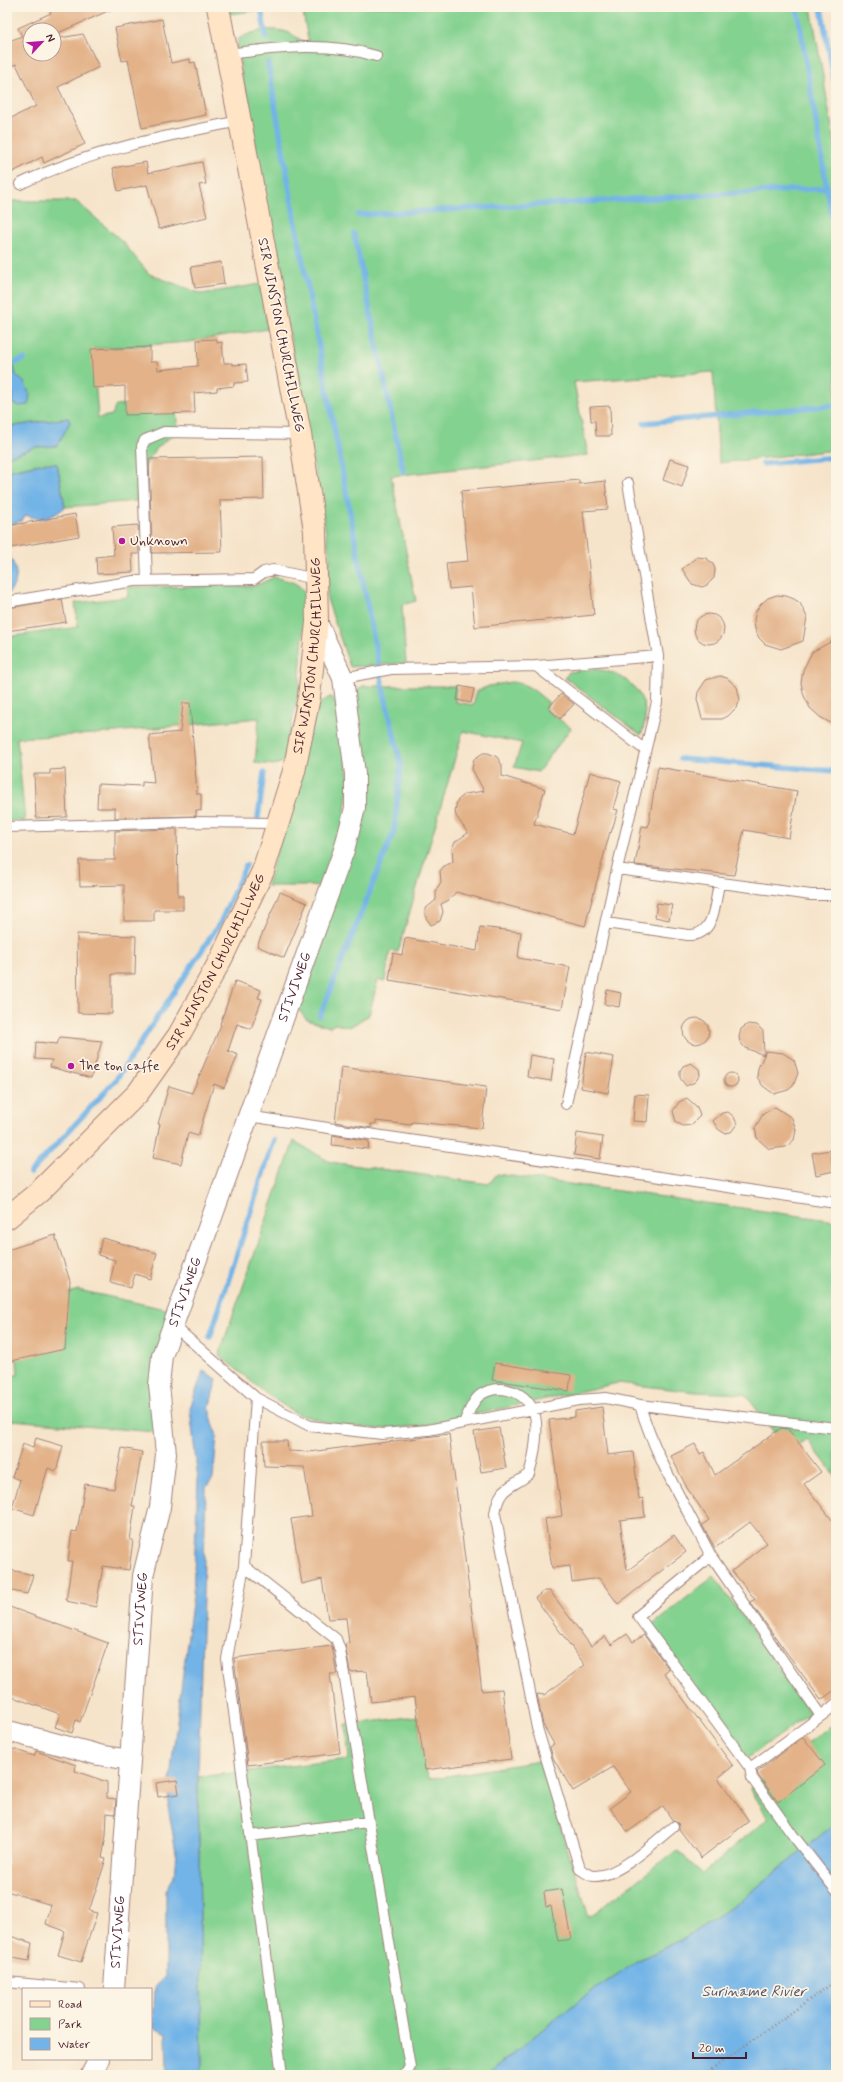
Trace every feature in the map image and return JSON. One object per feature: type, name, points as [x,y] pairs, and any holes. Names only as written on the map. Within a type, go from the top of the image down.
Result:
[{"type":"street","name":"SIR WINSTON CHURCHILLWEG","points":[[7,1218],[39,1192],[138,1093],[179,1035],[221,959],[263,871],[294,771],[309,698],[317,622],[315,531],[300,434],[218,7]]},
{"type":"street","name":"STIVIWEG","points":[[114,1988],[143,1576],[160,1507],[166,1454],[160,1385],[162,1356],[174,1326],[247,1116],[284,1019],[344,850],[355,808],[355,774],[343,678],[317,622]]},
{"type":"street","points":[[7,1732],[10,1731],[99,1755],[130,1760]]},
{"type":"street","points":[[91,2075],[99,2060]]},
{"type":"lane","points":[[227,54],[292,47],[354,50],[376,56]]},
{"type":"lane","points":[[20,184],[45,172],[147,140],[240,121]]},
{"type":"lane","points":[[147,581],[142,446],[146,440],[164,432],[300,434]]},
{"type":"lane","points":[[566,1104],[617,869],[657,702],[658,656],[628,483]]},
{"type":"lane","points":[[7,602],[134,581],[254,579],[264,572],[273,570],[316,579]]},
{"type":"lane","points":[[343,678],[362,673],[391,669],[536,666],[658,656]]},
{"type":"lane","points":[[536,666],[645,750]]},
{"type":"lane","points":[[7,827],[190,822],[278,823]]},
{"type":"lane","points":[[617,869],[811,895],[836,895]]},
{"type":"lane","points":[[606,922],[688,936],[701,933],[707,929],[710,923],[719,882]]},
{"type":"lane","points":[[247,1116],[836,1203]]},
{"type":"lane","points":[[174,1326],[256,1398],[310,1426],[382,1434],[428,1430],[533,1408],[579,1400],[606,1398],[640,1405],[836,1428]]},
{"type":"lane","points":[[464,1422],[478,1397],[498,1389],[509,1389],[524,1398],[533,1408],[536,1435],[534,1459],[529,1474],[504,1490],[497,1499],[495,1514],[537,1728],[580,1869],[593,1876],[604,1875],[624,1865],[673,1827]]},
{"type":"lane","points":[[256,1398],[244,1566],[227,1659],[282,2075]]},
{"type":"lane","points":[[640,1405],[645,1424],[711,1556],[821,1716]]},
{"type":"lane","points":[[711,1556],[638,1616],[750,1768],[752,1778],[792,1834],[836,1890]]},
{"type":"lane","points":[[244,1566],[336,1639],[340,1650],[410,2067],[405,2075]]},
{"type":"lane","points":[[750,1768],[836,1704]]},
{"type":"lane","points":[[250,1836],[368,1822]]},
{"type":"lane","points":[[7,1982],[70,1988]]},
{"type":"path","points":[[705,2074],[836,1980]]},
{"type":"green space","points":[[229,7],[284,7],[230,14]]},
{"type":"green space","points":[[302,7],[811,7],[836,151],[836,450],[719,463],[713,372],[574,382],[588,455],[391,476],[416,601],[402,605],[406,663],[350,667],[327,599],[330,557],[237,48],[238,39],[255,32],[268,30],[287,32],[309,45]]},
{"type":"green space","points":[[13,201],[76,201],[121,240],[149,274],[202,294],[260,284],[268,329],[189,342],[93,349],[98,418],[112,415],[116,405],[175,401],[178,432],[161,445],[148,460],[140,479],[137,501],[65,507],[57,464],[33,465],[7,471],[7,457],[36,447],[57,446],[70,422],[68,418],[7,427],[7,204]]},
{"type":"green space","points":[[274,577],[298,585],[306,597],[299,690],[284,762],[274,765],[255,763],[259,718],[94,734],[17,738],[25,821],[7,821],[7,637],[78,627],[75,603],[128,597],[127,587],[255,586]]},
{"type":"green space","points":[[593,669],[606,671],[617,675],[628,681],[636,689],[642,699],[645,710],[645,722],[641,735],[565,678],[569,672]]},
{"type":"green space","points":[[511,682],[527,686],[536,692],[549,703],[545,709],[571,728],[538,772],[514,767],[522,743],[463,731],[398,952],[390,951],[385,981],[378,980],[369,1015],[350,1027],[335,1024],[330,1027],[307,1020],[297,1008],[364,803],[366,775],[355,692],[363,686],[456,686],[455,702],[473,705],[477,691],[489,686]]},
{"type":"green space","points":[[330,697],[333,698],[338,707],[349,780],[343,825],[324,886],[267,886],[316,711],[320,703]]},
{"type":"green space","points":[[294,1141],[330,1162],[489,1184],[497,1174],[836,1221],[836,1477],[807,1439],[788,1451],[745,1394],[696,1392],[618,1383],[423,1426],[377,1429],[334,1424],[297,1414],[269,1396],[219,1355]]},
{"type":"green space","points":[[78,1290],[170,1310],[156,1432],[12,1420],[7,1442],[7,1376],[18,1375],[13,1311]]},
{"type":"green space","points":[[714,1576],[810,1713],[746,1759],[650,1627]]},
{"type":"green space","points":[[417,1716],[428,1779],[540,1761],[589,1917],[677,1850],[703,1873],[768,1818],[750,1788],[836,1721],[836,1823],[739,1902],[685,1938],[637,1961],[571,2006],[487,2075],[202,2075],[198,1777],[349,1759],[346,1725]]},
{"type":"water","points":[[13,363],[16,375],[24,382],[30,395],[28,405],[19,406],[12,403],[13,395],[7,383],[11,380],[11,373],[8,366]]},
{"type":"water","points":[[68,418],[70,422],[57,446],[36,447],[7,457],[7,427]]},
{"type":"water","points":[[45,463],[57,464],[65,507],[56,514],[47,518],[37,518],[26,515],[21,521],[11,524],[7,522],[7,471]]},
{"type":"water","points":[[7,548],[15,568],[16,578],[15,583],[7,595]]},
{"type":"water","points":[[203,1371],[217,1379],[209,1408],[217,1437],[213,1479],[206,1487],[198,1777],[202,2075],[163,2075],[167,2070],[166,2034],[153,2027],[155,1986],[166,1976],[166,1890],[174,1877],[176,1852],[168,1806],[172,1761],[193,1595],[198,1480],[190,1408]]},
{"type":"water","name":"Suriname Rivier","points":[[836,1823],[836,2075],[487,2075],[571,2006],[637,1961],[685,1938],[739,1902]]},
{"type":"building","points":[[48,7],[117,7],[62,31],[62,22],[31,22],[51,13]]},
{"type":"building","points":[[162,19],[171,63],[190,59],[190,63],[195,62],[206,115],[142,128],[128,60],[122,61],[115,28]]},
{"type":"building","points":[[22,26],[22,36],[18,28]]},
{"type":"building","points":[[83,34],[99,67],[58,87],[85,144],[44,163],[42,157],[7,175],[7,120],[36,106],[16,64],[7,68],[7,42],[22,36],[22,62],[62,62],[62,38]]},
{"type":"building","points":[[146,162],[148,173],[202,162],[206,184],[199,185],[207,217],[159,229],[147,185],[118,191],[113,168]]},
{"type":"building","points":[[221,262],[224,284],[195,288],[191,267]]},
{"type":"building","points":[[217,339],[217,343],[222,342],[224,363],[232,363],[233,365],[246,364],[248,382],[234,383],[234,386],[217,388],[217,391],[194,393],[195,413],[125,415],[125,386],[93,388],[91,349],[150,347],[150,362],[157,362],[158,370],[198,366],[197,340]]},
{"type":"building","points":[[610,406],[611,436],[596,436],[595,421],[591,421],[590,407]]},
{"type":"building","points":[[263,457],[264,499],[220,500],[222,552],[152,553],[149,459]]},
{"type":"building","points":[[670,459],[689,465],[682,487],[663,480]]},
{"type":"building","points":[[579,480],[579,484],[605,481],[608,509],[583,511],[594,615],[475,627],[471,587],[449,589],[446,563],[468,561],[461,491]]},
{"type":"building","points":[[75,514],[79,536],[10,548],[7,526]]},
{"type":"building","name":"Unknown","points":[[138,525],[139,554],[132,554],[133,572],[97,574],[96,557],[114,555],[112,527]]},
{"type":"building","points":[[697,557],[706,558],[713,564],[715,569],[714,578],[707,585],[702,587],[692,584],[682,569]]},
{"type":"building","points":[[777,595],[786,596],[800,603],[807,617],[803,641],[781,649],[765,644],[759,638],[755,629],[754,620],[756,611],[761,604],[768,598]]},
{"type":"building","points":[[62,599],[66,622],[7,631],[7,608]]},
{"type":"building","points":[[709,614],[720,618],[724,629],[720,640],[709,644],[698,640],[694,629],[698,618]]},
{"type":"building","points":[[836,639],[836,726],[820,717],[810,708],[804,696],[801,683],[803,670],[812,652]]},
{"type":"building","points":[[720,676],[727,678],[737,687],[740,700],[737,707],[728,716],[722,719],[702,719],[697,699],[698,692],[706,680]]},
{"type":"building","points":[[459,686],[474,689],[471,703],[457,700]]},
{"type":"building","points":[[561,694],[574,704],[560,719],[548,708]]},
{"type":"building","points":[[183,703],[190,703],[197,794],[201,794],[201,811],[196,810],[196,816],[115,818],[115,808],[97,808],[98,784],[142,786],[142,782],[154,783],[149,735],[180,732]]},
{"type":"building","points":[[483,753],[488,753],[497,757],[502,765],[502,776],[545,789],[534,824],[573,834],[590,772],[621,781],[613,809],[618,810],[611,833],[610,832],[585,926],[456,892],[449,900],[441,904],[443,912],[440,921],[431,925],[426,918],[425,909],[436,900],[436,890],[441,882],[440,871],[444,866],[453,862],[452,848],[455,842],[468,833],[456,816],[455,811],[457,801],[465,794],[484,791],[472,769],[474,759]]},
{"type":"building","points":[[658,767],[797,791],[789,838],[744,830],[734,875],[635,865],[642,826],[648,827]]},
{"type":"building","points":[[65,769],[67,817],[36,818],[34,774],[50,774],[50,770]]},
{"type":"building","points":[[177,829],[178,896],[183,896],[183,910],[154,910],[154,921],[124,921],[124,885],[80,886],[79,860],[115,860],[115,831]]},
{"type":"building","points":[[280,892],[307,903],[284,958],[257,946]]},
{"type":"building","points":[[657,903],[672,905],[669,920],[655,917]]},
{"type":"building","points":[[480,927],[521,932],[518,958],[570,967],[562,1009],[389,980],[393,953],[402,955],[405,938],[477,951]]},
{"type":"building","points":[[77,934],[136,936],[135,974],[112,974],[112,1014],[78,1013]]},
{"type":"building","points":[[235,981],[261,990],[258,998],[262,999],[251,1029],[237,1024],[228,1051],[238,1055],[224,1088],[214,1084],[198,1136],[188,1133],[181,1164],[153,1158],[160,1124],[158,1124],[169,1086],[192,1093],[221,1025],[220,1024]]},
{"type":"building","points":[[607,990],[621,993],[619,1007],[604,1004]]},
{"type":"building","points":[[696,1018],[705,1022],[709,1031],[705,1040],[696,1044],[687,1040],[683,1031],[687,1022]]},
{"type":"building","points":[[748,1024],[757,1025],[763,1031],[764,1055],[745,1048],[740,1042],[739,1037],[741,1029]]},
{"type":"building","points":[[60,1037],[102,1041],[91,1078],[50,1067],[52,1060],[35,1059],[36,1042],[57,1044]]},
{"type":"building","points":[[766,1051],[783,1053],[794,1060],[798,1073],[793,1086],[788,1090],[774,1094],[763,1086],[757,1077],[758,1068]]},
{"type":"building","points":[[586,1052],[614,1057],[608,1093],[581,1088]]},
{"type":"building","points":[[530,1055],[554,1059],[551,1081],[527,1077]]},
{"type":"building","points":[[691,1063],[699,1069],[700,1075],[695,1082],[686,1086],[680,1078],[680,1071],[683,1066]]},
{"type":"building","points":[[341,1067],[486,1087],[482,1128],[412,1122],[411,1125],[376,1121],[376,1124],[371,1124],[371,1128],[335,1122]]},
{"type":"building","points":[[728,1073],[734,1073],[738,1077],[738,1083],[734,1087],[728,1087],[724,1083],[724,1077]]},
{"type":"building","points":[[635,1094],[649,1095],[647,1122],[633,1121]]},
{"type":"building","points":[[687,1098],[697,1107],[700,1116],[691,1125],[683,1126],[676,1122],[673,1111],[679,1102]]},
{"type":"building","points":[[775,1107],[792,1118],[796,1130],[794,1140],[786,1147],[769,1149],[757,1138],[755,1128],[763,1114]]},
{"type":"building","points":[[728,1112],[734,1117],[737,1124],[731,1132],[724,1133],[718,1129],[713,1121],[722,1113]]},
{"type":"building","points":[[577,1133],[603,1137],[600,1159],[574,1155]]},
{"type":"building","points":[[333,1135],[369,1141],[368,1149],[332,1145]]},
{"type":"building","points":[[830,1150],[834,1171],[816,1175],[812,1153]]},
{"type":"building","points":[[55,1235],[70,1281],[65,1349],[7,1362],[7,1250]]},
{"type":"building","points":[[102,1238],[157,1253],[150,1279],[135,1274],[131,1288],[110,1282],[115,1260],[98,1255]]},
{"type":"building","points":[[495,1363],[571,1375],[569,1391],[492,1380]]},
{"type":"building","points":[[602,1407],[608,1455],[633,1452],[639,1499],[643,1498],[645,1517],[620,1520],[627,1571],[674,1535],[686,1552],[618,1604],[599,1578],[572,1582],[570,1566],[552,1568],[545,1519],[562,1516],[549,1420],[575,1417],[575,1411]]},
{"type":"building","points":[[499,1428],[506,1468],[481,1472],[474,1432]]},
{"type":"building","points":[[781,1428],[788,1429],[821,1472],[804,1484],[836,1525],[836,1689],[821,1700],[750,1602],[755,1599],[732,1571],[767,1543],[750,1522],[715,1548],[702,1525],[709,1520],[687,1488],[671,1456],[695,1444],[700,1454],[704,1452],[715,1475]]},
{"type":"building","points":[[449,1434],[482,1691],[502,1689],[511,1759],[425,1770],[415,1697],[371,1702],[367,1671],[350,1672],[345,1644],[349,1643],[346,1618],[328,1619],[322,1579],[302,1584],[291,1519],[312,1516],[304,1467],[264,1466],[263,1441],[287,1441],[288,1451],[309,1452]]},
{"type":"building","points":[[36,1438],[63,1446],[56,1471],[48,1468],[34,1515],[12,1508],[20,1480],[12,1477],[23,1444],[33,1448]]},
{"type":"building","points":[[122,1448],[142,1452],[132,1506],[135,1506],[130,1540],[133,1540],[129,1570],[103,1566],[96,1607],[66,1601],[72,1561],[68,1561],[72,1531],[77,1532],[85,1484],[114,1489]]},
{"type":"building","points":[[7,1569],[33,1575],[27,1594],[7,1590]]},
{"type":"building","points":[[544,1591],[550,1591],[591,1646],[605,1636],[611,1645],[627,1634],[633,1642],[644,1635],[669,1669],[664,1673],[733,1766],[718,1778],[749,1821],[701,1858],[679,1829],[678,1823],[673,1821],[663,1806],[628,1832],[610,1808],[631,1792],[613,1767],[573,1791],[553,1758],[550,1747],[554,1744],[543,1725],[537,1694],[544,1695],[585,1665],[535,1598]]},
{"type":"building","points":[[7,1606],[108,1643],[80,1722],[76,1720],[72,1733],[55,1727],[60,1714],[7,1695]]},
{"type":"building","points":[[332,1646],[337,1674],[330,1674],[340,1753],[248,1765],[234,1658]]},
{"type":"building","points":[[803,1737],[825,1765],[778,1802],[757,1772]]},
{"type":"building","points":[[7,1747],[34,1756],[36,1751],[76,1765],[75,1771],[107,1782],[107,1798],[116,1799],[115,1814],[107,1813],[106,1836],[102,1858],[106,1859],[89,1911],[97,1913],[81,1962],[58,1955],[65,1931],[46,1924],[51,1905],[7,1891]]},
{"type":"building","points":[[177,1780],[179,1794],[158,1797],[156,1783]]},
{"type":"building","points":[[562,1889],[571,1939],[558,1941],[551,1906],[546,1907],[544,1892]]},
{"type":"building","points":[[7,1935],[32,1943],[29,1961],[7,1957]]},
{"type":"waterway","points":[[261,7],[266,38]]},
{"type":"waterway","points":[[358,215],[827,188],[797,7]]},
{"type":"waterway","points":[[821,7],[836,89]]},
{"type":"waterway","points":[[268,63],[293,209],[383,688],[401,765],[394,831],[320,1016]]},
{"type":"waterway","points":[[827,188],[836,238]]},
{"type":"waterway","points":[[354,234],[403,471]]},
{"type":"waterway","points":[[7,366],[24,359]]},
{"type":"waterway","points":[[644,423],[836,405]]},
{"type":"waterway","points":[[763,464],[836,457]]},
{"type":"waterway","points":[[680,759],[836,771]]},
{"type":"waterway","points":[[258,818],[264,773]]},
{"type":"waterway","points":[[30,1173],[115,1081],[220,923],[246,865]]},
{"type":"waterway","points":[[210,1337],[274,1140]]},
{"type":"place","name":"Unknown","points":[[122,541]]},
{"type":"place","name":"The ton caffe","points":[[71,1066]]}]
